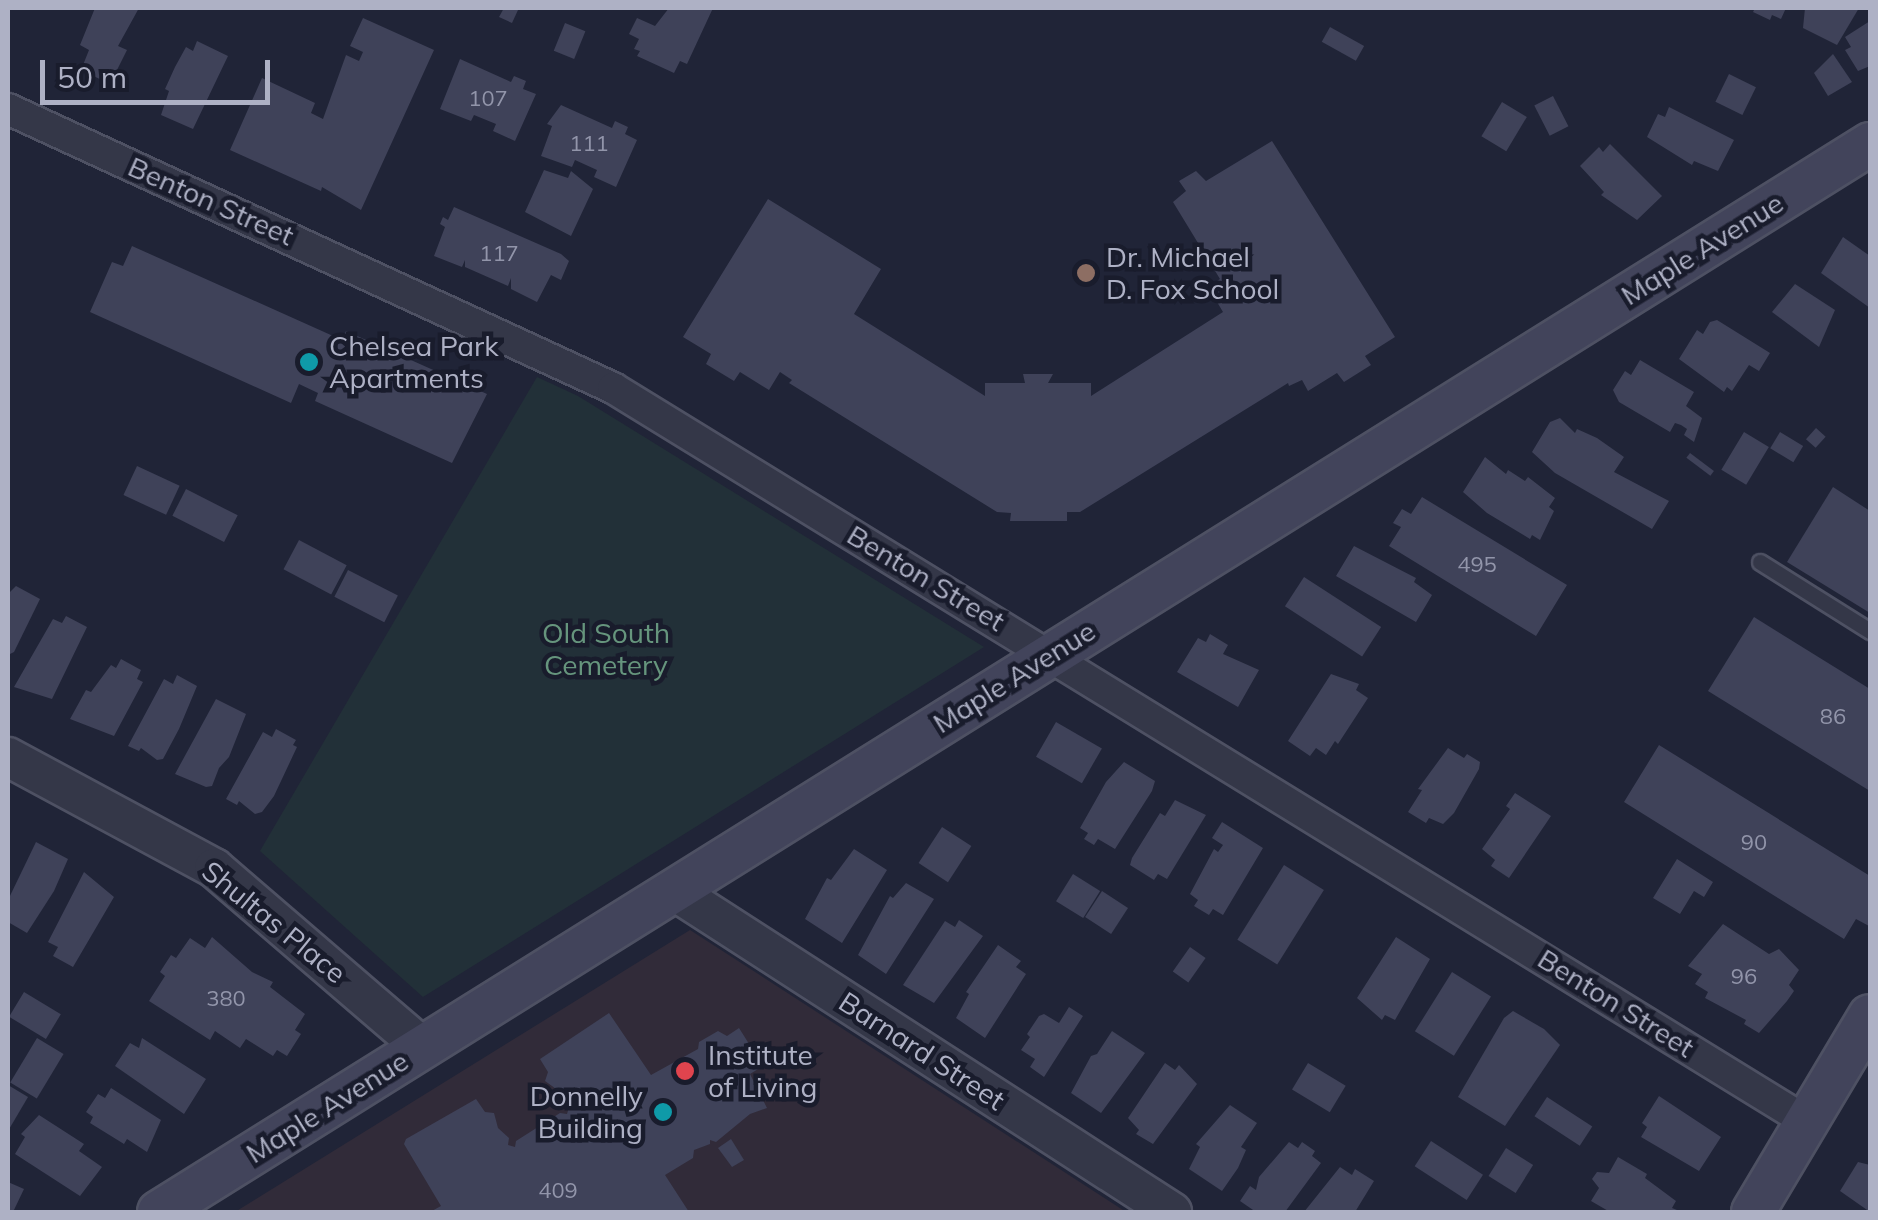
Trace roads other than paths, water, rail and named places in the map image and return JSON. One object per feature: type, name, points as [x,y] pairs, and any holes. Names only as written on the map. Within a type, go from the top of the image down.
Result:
[{"type":"main road","name":"Maple Avenue","points":[[159,1212],[1870,144]]},
{"type":"main road","points":[[1753,1212],[1870,1016]]},
{"type":"street","name":"Benton Street","points":[[8,109],[595,377],[1806,1121]]},
{"type":"street","name":"Shultas Place","points":[[8,757],[214,868],[422,1047]]},
{"type":"street","name":"Barnard Street","points":[[673,890],[1172,1212]]},
{"type":"lane","points":[[1760,562],[1870,631]]},
{"type":"place","name":"Dr. Michael D. Fox School","points":[[1086,273]]},
{"type":"place","name":"Chelsea Park Apartments","points":[[309,362]]},
{"type":"place","name":"Institute of Living","points":[[685,1071]]},
{"type":"place","name":"Donnelly Building","points":[[663,1112]]},
{"type":"park label","name":"Old South Cemetery","points":[[606,649]]}]
